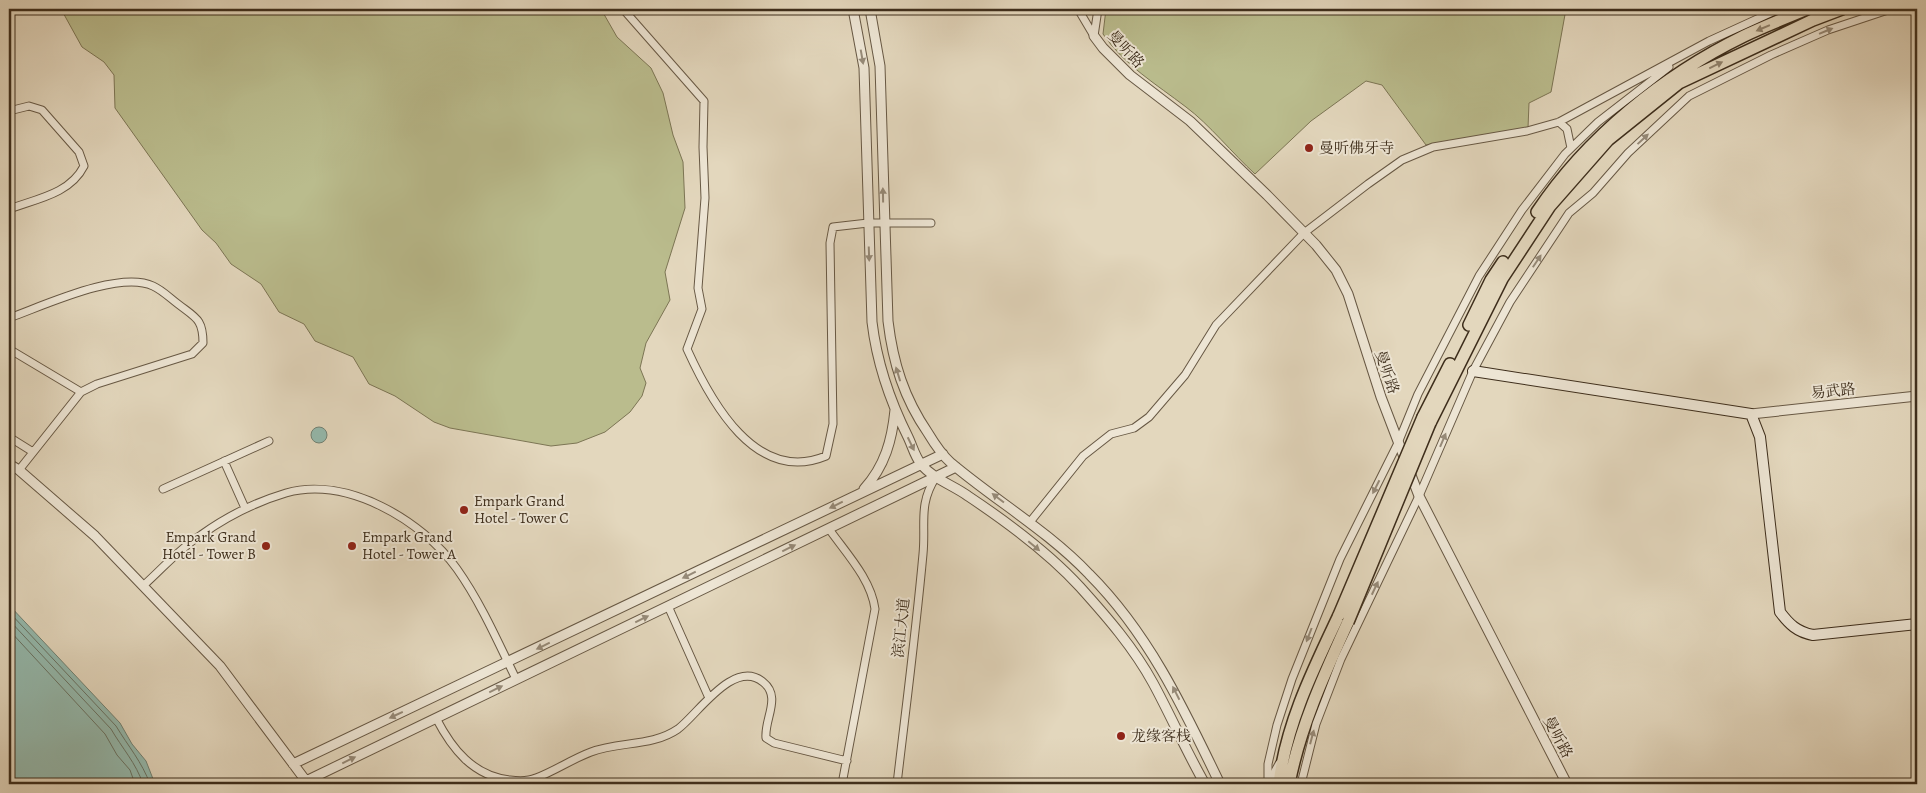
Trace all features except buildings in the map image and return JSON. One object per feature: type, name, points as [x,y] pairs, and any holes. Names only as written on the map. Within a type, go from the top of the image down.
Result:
[{"type":"highway","points":[[1289,784],[1302,732],[1343,618],[1426,420],[1491,280],[1548,195],[1598,137],[1672,78],[1743,36],[1807,9]]},
{"type":"highway","points":[[1426,420],[1502,279],[1550,206],[1608,140],[1678,83],[1813,20],[1842,9]]},
{"type":"highway","points":[[1278,784],[1281,762],[1301,696],[1343,618]]},
{"type":"main road","points":[[1473,371],[1751,414],[1760,437],[1780,612],[1788,623],[1803,633],[1813,635],[1917,624]]},
{"type":"street","points":[[623,9],[704,101],[705,198],[698,288],[702,309],[687,350],[699,376],[726,419],[749,443],[779,462],[810,462],[826,456],[833,424],[830,243],[833,227],[868,223],[931,223]]},
{"type":"street","points":[[853,9],[864,68],[872,322],[876,357],[895,410],[921,464],[936,476],[968,495],[1023,537],[1078,585],[1129,645],[1152,682],[1205,784]]},
{"type":"street","points":[[870,9],[880,66],[888,321],[892,354],[901,383],[913,411],[943,454],[956,467],[1030,522],[1090,574],[1137,629],[1166,674],[1220,784]]},
{"type":"street","points":[[1078,9],[1094,36]]},
{"type":"street","points":[[1094,36],[1098,9]]},
{"type":"street","points":[[1030,522],[1082,456],[1111,434],[1134,428],[1149,416],[1185,375],[1216,325],[1304,233],[1368,184],[1420,152],[1447,143],[1526,131],[1559,122],[1709,41],[1779,9]]},
{"type":"street","points":[[1301,784],[1316,724],[1341,660],[1419,496],[1473,371],[1510,302],[1569,213],[1593,193],[1628,153],[1689,96],[1771,55],[1828,30],[1891,9]]},
{"type":"street","name":"曼听路","points":[[1094,36],[1110,56],[1130,75],[1190,121],[1304,233],[1328,260],[1343,282],[1398,443],[1419,496],[1567,784]]},
{"type":"street","points":[[1709,41],[1715,53]]},
{"type":"street","points":[[1269,784],[1268,764],[1277,725],[1296,670],[1340,559],[1398,443],[1418,394],[1479,276],[1522,210],[1571,148],[1598,122],[1652,78],[1709,41]]},
{"type":"street","points":[[9,110],[29,106],[42,110],[79,152],[84,166],[78,179],[65,189],[9,209]]},
{"type":"street","points":[[1559,122],[1567,128],[1571,148]]},
{"type":"street","points":[[9,318],[104,284],[128,282],[152,286],[194,316],[203,327],[203,343],[192,354],[97,384],[81,392],[19,470]]},
{"type":"street","points":[[9,349],[81,392]]},
{"type":"street","name":"易武路","points":[[1751,414],[1917,396]]},
{"type":"street","points":[[859,494],[872,480],[890,446],[895,410]]},
{"type":"street","points":[[9,437],[33,452]]},
{"type":"street","points":[[163,489],[269,441]]},
{"type":"street","points":[[293,764],[943,454]]},
{"type":"street","points":[[224,461],[245,508]]},
{"type":"street","points":[[9,464],[19,470],[95,536],[220,666],[306,781],[956,467]]},
{"type":"street","name":"滨江大道","points":[[897,784],[924,552],[923,505],[927,490],[936,476]]},
{"type":"street","points":[[144,586],[199,535],[245,508],[287,493],[327,490],[360,497],[393,511],[426,534],[456,567],[477,600],[516,679]]},
{"type":"street","name":"滨江大道","points":[[830,529],[866,582],[873,596],[875,609],[842,784]]},
{"type":"street","points":[[668,606],[710,698]]},
{"type":"street","points":[[436,718],[448,742],[462,758],[480,771],[498,778],[535,779],[591,752],[656,740],[677,730],[719,688],[731,681],[744,677],[756,678],[770,690],[773,704],[765,728],[766,738],[774,743],[846,761]]},
{"type":"street","points":[[1174,725],[1188,718]]},
{"type":"street","points":[[1269,784],[1281,762]]},
{"type":"street","points":[[1198,772],[1199,784]]},
{"type":"green space","points":[[61,9],[601,9],[617,37],[651,68],[663,93],[673,135],[683,162],[685,208],[665,272],[670,300],[646,343],[640,368],[646,383],[642,396],[630,412],[605,432],[577,443],[551,446],[450,428],[434,422],[395,396],[369,384],[353,357],[315,341],[304,324],[279,312],[261,284],[231,264],[216,243],[202,230],[115,108],[114,75],[104,62],[82,47]]},
{"type":"green space","points":[[1106,9],[1566,9],[1551,92],[1529,103],[1528,128],[1426,145],[1382,85],[1366,81],[1311,121],[1255,174],[1195,114],[1141,74],[1111,45],[1103,34]]},
{"type":"water","points":[[316,427],[322,427],[327,432],[325,441],[316,443],[311,438],[311,432]]},
{"type":"water","points":[[9,605],[120,723],[132,744],[146,761],[155,784],[9,784]]},
{"type":"place","name":"曼听佛牙寺","points":[[1309,148]]},
{"type":"place","name":"Empark Grand Hotel - Tower C","points":[[464,510]]},
{"type":"place","name":"Empark Grand Hotel - Tower B","points":[[266,546]]},
{"type":"place","name":"Empark Grand Hotel - Tower A","points":[[352,546]]},
{"type":"place","name":"龙缘客栈","points":[[1121,736]]}]
